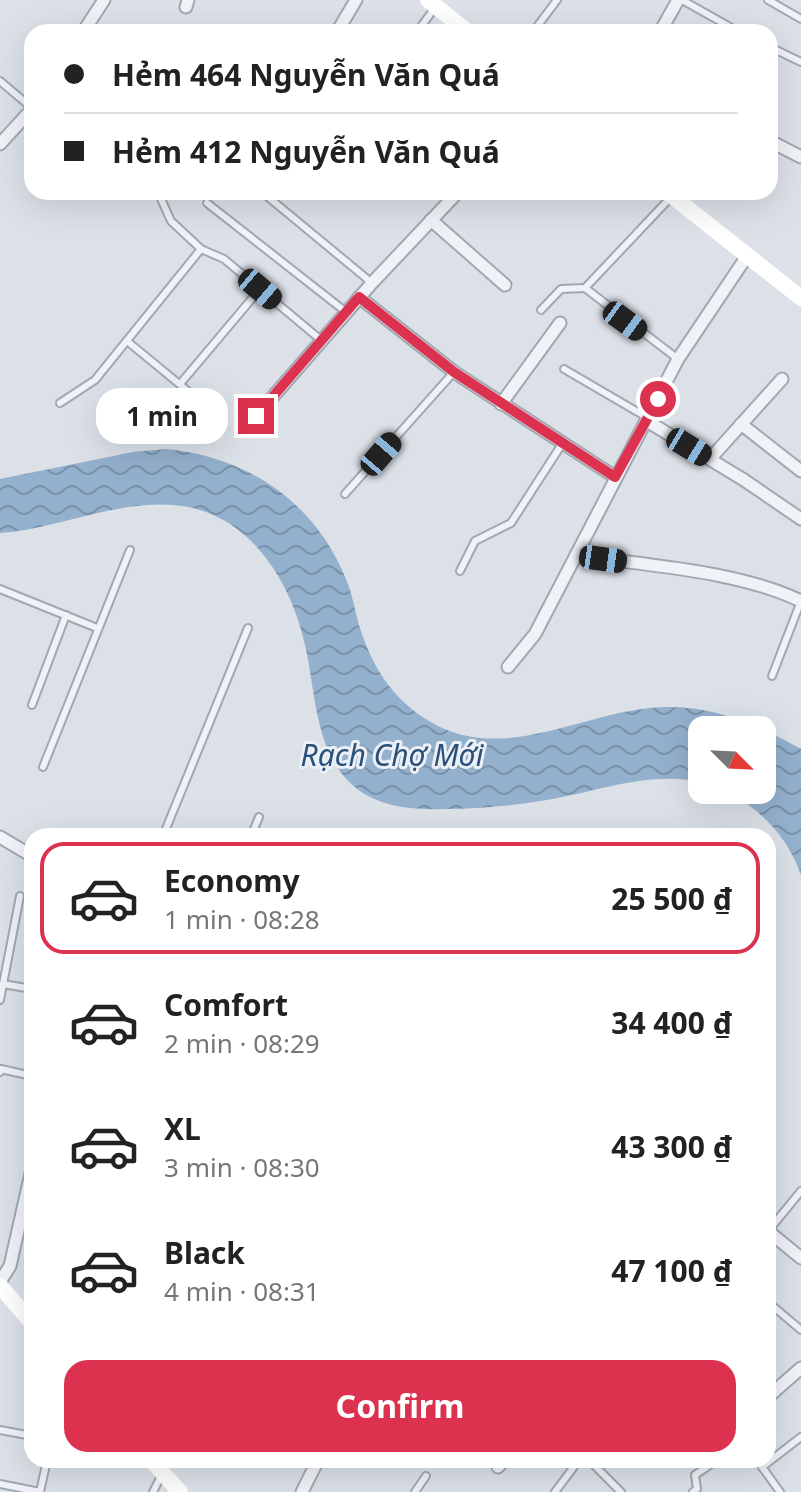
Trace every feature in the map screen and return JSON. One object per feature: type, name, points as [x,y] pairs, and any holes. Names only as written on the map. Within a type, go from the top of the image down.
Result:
[{"type":"main road","points":[[432,3],[458,24]]},
{"type":"main road","points":[[677,200],[801,298]]},
{"type":"main road","points":[[0,1284],[24,1313]]},
{"type":"main road","points":[[159,1468],[180,1492]]},
{"type":"street","points":[[88,24],[104,0]]},
{"type":"street","points":[[342,24],[356,0]]},
{"type":"street","points":[[665,24],[680,0]]},
{"type":"street","points":[[0,144],[24,118]]},
{"type":"street","points":[[778,145],[801,157]]},
{"type":"street","points":[[256,416],[359,297],[450,200]]},
{"type":"street","points":[[431,220],[505,285]]},
{"type":"street","points":[[508,667],[535,634],[678,359],[747,256]]},
{"type":"street","points":[[359,297],[454,372],[615,477]]},
{"type":"street","points":[[501,404],[560,323]]},
{"type":"street","points":[[710,459],[782,379]]},
{"type":"street","points":[[648,420],[801,519]]},
{"type":"street","points":[[741,424],[801,471]]},
{"type":"street","points":[[576,555],[738,579],[773,588],[801,601]]},
{"type":"street","points":[[0,837],[24,851]]},
{"type":"street","points":[[0,1284],[10,1266],[24,1204]]},
{"type":"street","points":[[776,1238],[801,1258]]},
{"type":"street","points":[[776,1390],[801,1368]]},
{"type":"street","points":[[302,1492],[314,1468]]},
{"type":"lane","points":[[539,24],[557,0]]},
{"type":"lane","points":[[680,0],[724,24]]},
{"type":"lane","points":[[768,0],[801,19]]},
{"type":"lane","points":[[421,24],[432,3]]},
{"type":"lane","points":[[778,51],[801,62]]},
{"type":"lane","points":[[0,81],[24,102]]},
{"type":"lane","points":[[162,200],[171,221],[201,249],[224,259],[321,340]]},
{"type":"lane","points":[[272,200],[372,283]]},
{"type":"lane","points":[[585,288],[664,200]]},
{"type":"lane","points":[[207,203],[346,312]]},
{"type":"lane","points":[[60,403],[95,380],[201,249]]},
{"type":"lane","points":[[541,310],[561,289],[585,288],[678,359]]},
{"type":"lane","points":[[180,384],[260,289]]},
{"type":"lane","points":[[127,341],[189,392]]},
{"type":"lane","points":[[564,369],[648,420]]},
{"type":"lane","points":[[345,494],[454,372]]},
{"type":"lane","points":[[460,571],[475,541],[511,523],[562,444]]},
{"type":"lane","points":[[43,767],[130,550]]},
{"type":"lane","points":[[0,589],[97,628]]},
{"type":"lane","points":[[772,676],[801,601]]},
{"type":"lane","points":[[32,705],[66,615]]},
{"type":"lane","points":[[166,828],[248,628]]},
{"type":"lane","points":[[254,828],[259,817]]},
{"type":"lane","points":[[0,1000],[20,896]]},
{"type":"lane","points":[[3,984],[24,988]]},
{"type":"lane","points":[[0,1072],[1,1069],[24,1074]]},
{"type":"lane","points":[[776,1221],[801,1191]]},
{"type":"lane","points":[[776,1309],[801,1330]]},
{"type":"lane","points":[[0,1430],[24,1434]]},
{"type":"lane","points":[[776,1456],[801,1437]]},
{"type":"lane","points":[[0,1484],[40,1492],[45,1468]]},
{"type":"lane","points":[[153,1492],[157,1468]]},
{"type":"lane","points":[[555,1492],[573,1468]]},
{"type":"lane","points":[[597,1468],[621,1492]]},
{"type":"lane","points":[[693,1492],[697,1489],[695,1475],[705,1468]]},
{"type":"lane","points":[[763,1468],[780,1492]]},
{"type":"lane","points":[[415,1492],[426,1476]]},
{"type":"water","name":"Rạch Chợ Mới","points":[[165,449],[224,461],[250,473],[297,506],[333,552],[349,586],[363,637],[388,685],[417,713],[458,734],[488,738],[518,737],[609,715],[670,707],[728,716],[688,716],[688,780],[643,780],[547,800],[483,808],[425,809],[386,803],[368,796],[350,783],[337,767],[321,728],[297,616],[277,574],[249,539],[214,515],[173,505],[130,507],[0,533],[0,479],[133,452]]},
{"type":"water","name":"Rạch Chợ Mới","points":[[776,736],[801,749],[801,875],[776,828],[746,804],[776,804]]},
{"type":"route","points":[[256,416],[359,297],[454,372],[615,477],[658,399]]}]
